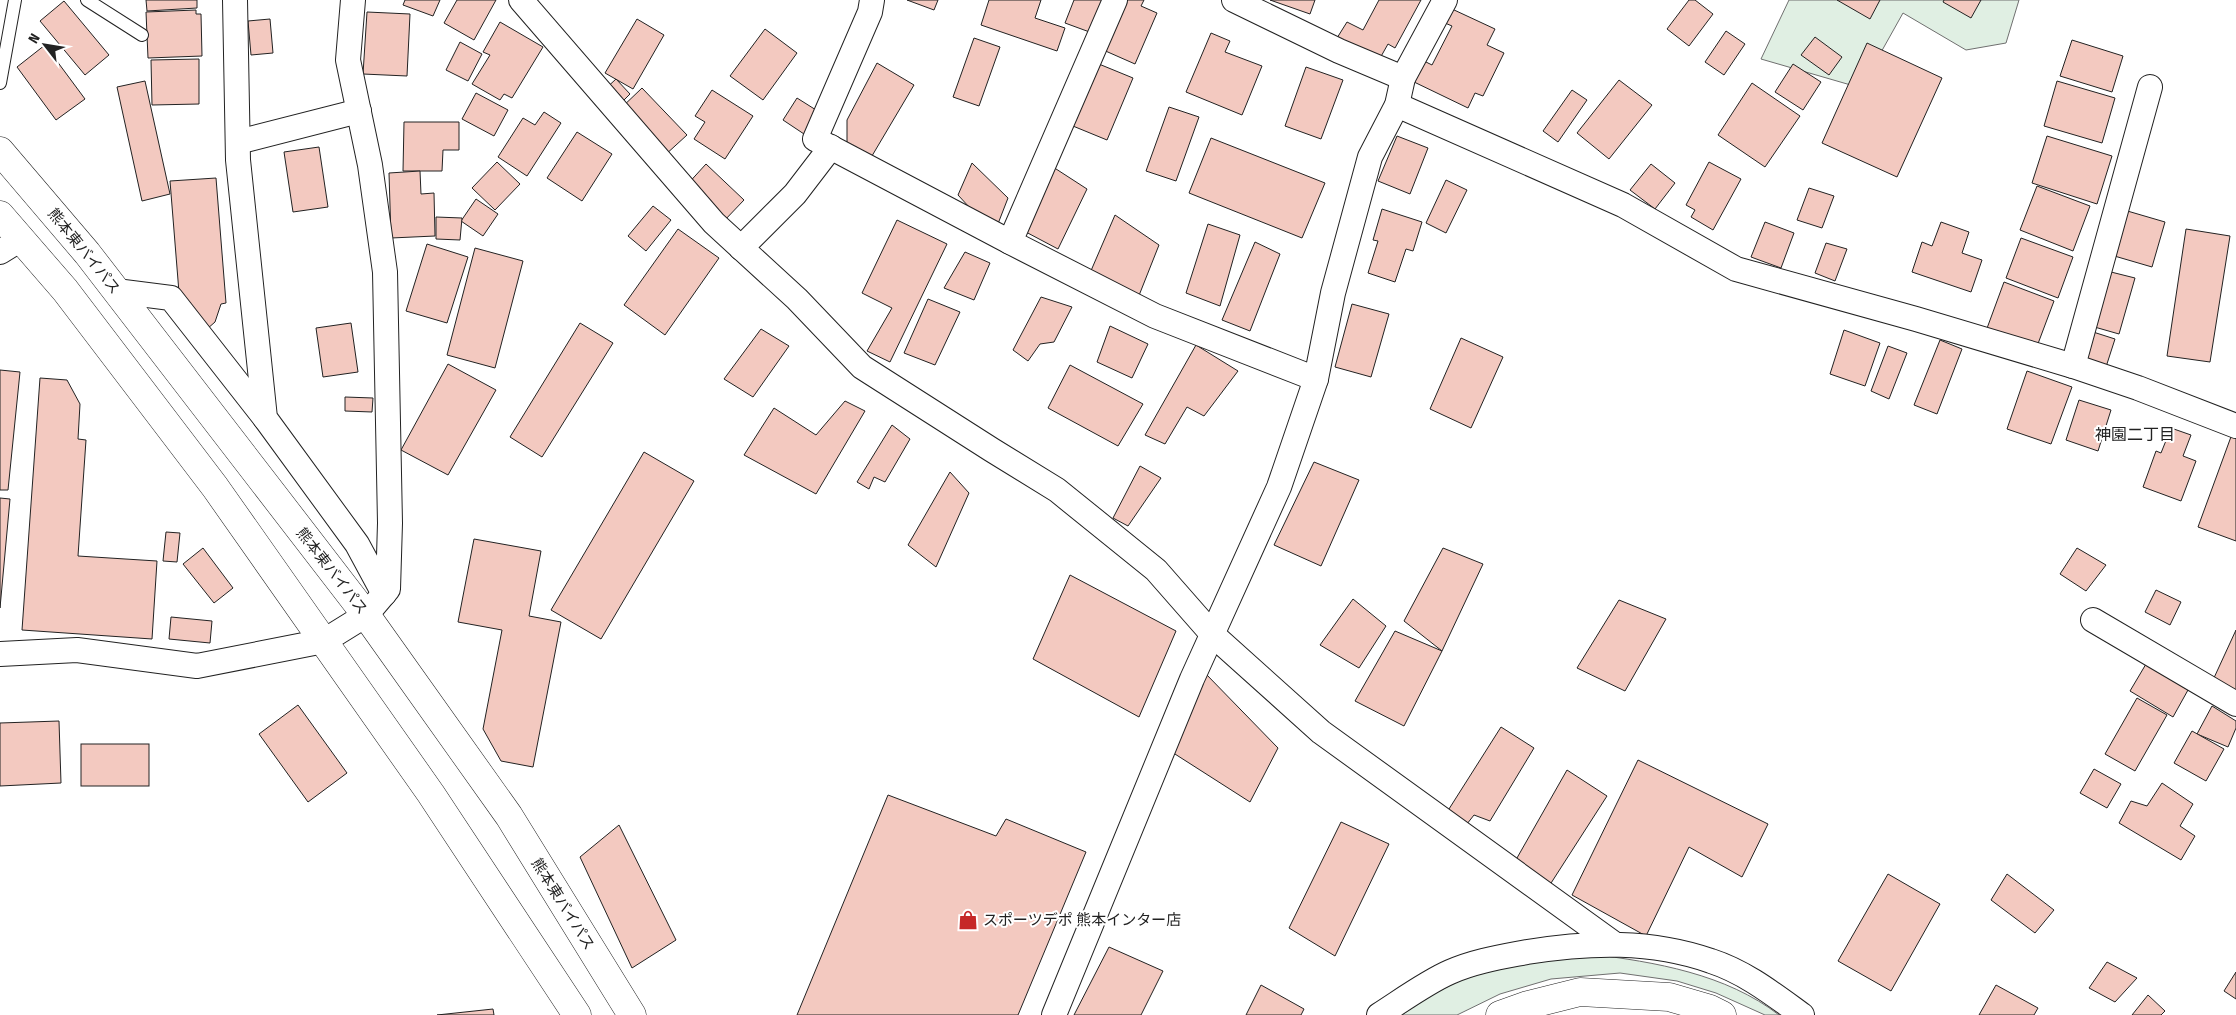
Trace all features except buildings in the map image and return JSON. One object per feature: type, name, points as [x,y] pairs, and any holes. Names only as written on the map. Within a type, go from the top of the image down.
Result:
[{"type":"highway","name":"熊本東バイパス","points":[[0,151],[87,253],[366,614],[509,816],[632,1015]]},
{"type":"highway","points":[[0,214],[11,246],[64,290],[215,487],[431,794],[577,1015]]},
{"type":"highway","points":[[1500,1015],[1528,1005],[1580,992],[1669,997],[1710,1009],[1722,1015]]},
{"type":"street","points":[[235,0],[238,142],[265,418]]},
{"type":"street","points":[[0,654],[77,650],[197,666],[324,641],[366,614],[388,589],[390,523],[385,272],[370,165],[348,60],[352,0]]},
{"type":"street","points":[[520,0],[714,223],[797,299],[862,367],[1057,490],[1156,570],[1213,635],[1320,732],[1613,943]]},
{"type":"street","points":[[872,0],[870,12],[815,139],[1155,316],[1316,379]]},
{"type":"street","points":[[1010,242],[1115,0]]},
{"type":"street","points":[[1234,0],[1339,51],[1404,78]]},
{"type":"street","points":[[1054,1015],[1192,679],[1279,487],[1316,379],[1333,293],[1370,156],[1397,104],[1404,78],[1445,0]]},
{"type":"street","points":[[2073,366],[2150,87]]},
{"type":"street","points":[[1397,104],[1623,205],[1736,269],[1916,319],[2073,366],[2138,388],[2236,426]]},
{"type":"street","points":[[238,142],[359,111]]},
{"type":"street","points":[[741,248],[795,194],[831,147]]},
{"type":"street","points":[[116,291],[170,298],[265,418],[357,544],[384,594]]},
{"type":"street","points":[[2093,620],[2236,704]]},
{"type":"street","points":[[1379,1015],[1449,972],[1488,959],[1547,949],[1613,943],[1657,947],[1712,961],[1755,981],[1802,1015]]},
{"type":"lane","points":[[0,83],[15,0]]},
{"type":"lane","points":[[87,0],[142,35]]},
{"type":"green space","points":[[1789,0],[2019,0],[2006,43],[1966,50],[1903,13],[1861,88],[1761,59]]},
{"type":"green space","points":[[1590,954],[1640,961],[1689,972],[1736,989],[1779,1015],[1765,1015],[1716,993],[1677,981],[1620,973],[1551,979],[1500,994],[1457,1015],[1402,1015],[1425,999],[1450,986],[1475,974],[1502,965],[1534,959]]},
{"type":"place","name":"スポーツデポ 熊本インター店","points":[[968,920]]},
{"type":"district","name":"神園二丁目","points":[[2135,434]]}]
